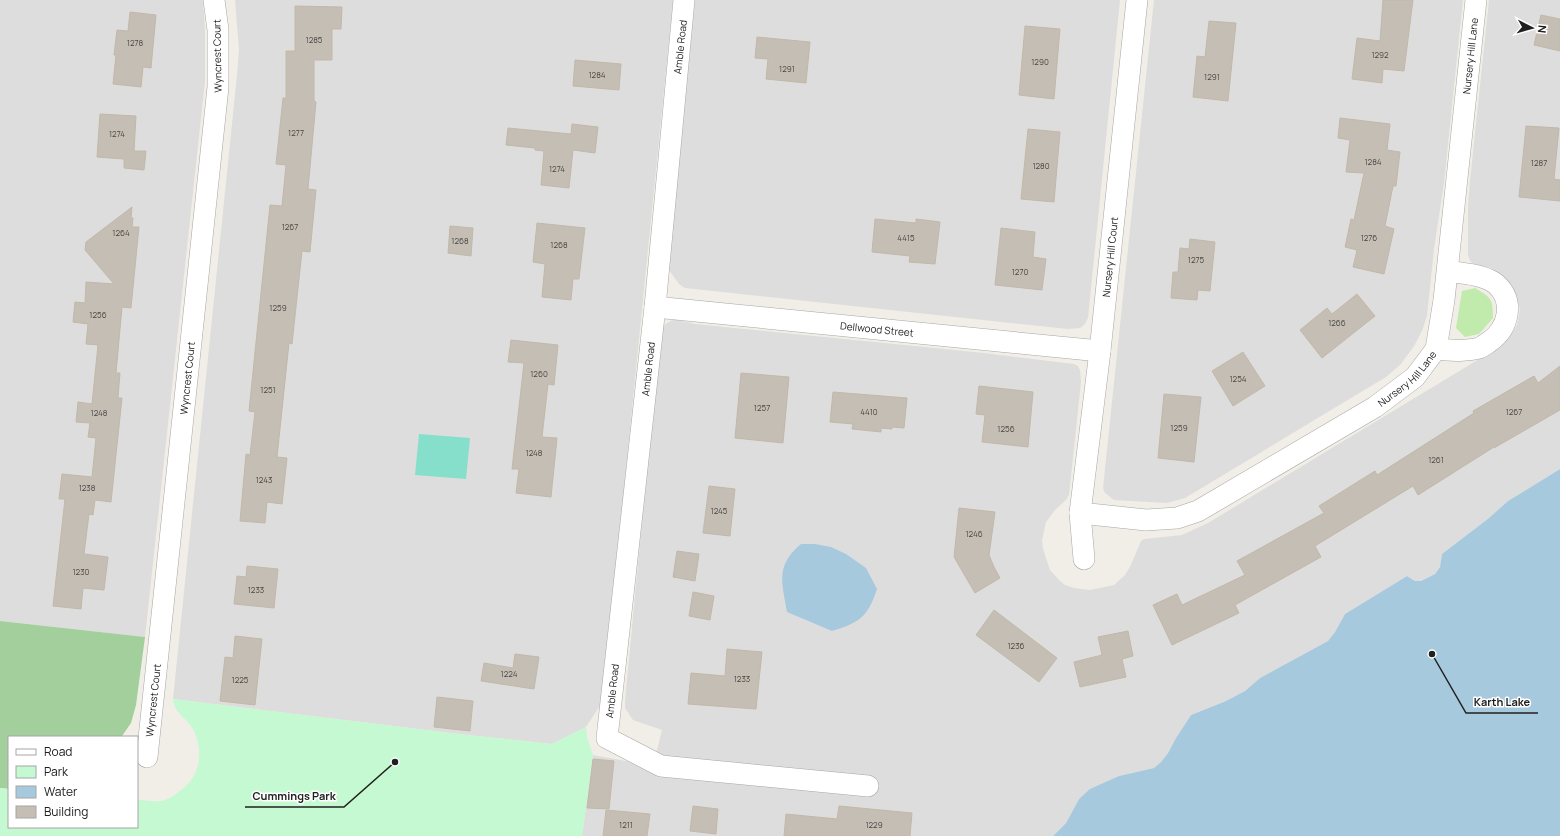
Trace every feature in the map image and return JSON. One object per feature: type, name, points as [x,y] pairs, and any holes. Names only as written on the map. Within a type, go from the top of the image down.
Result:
[{"type":"street","name":"Wyncrest Court","points":[[147,757],[218,87],[218,30],[214,0]]},
{"type":"street","name":"Amble Road","points":[[684,0],[655,307],[607,738],[661,766],[868,786]]},
{"type":"street","name":"Nursery Hill Court","points":[[1084,559],[1080,513],[1100,351],[1137,0]]},
{"type":"street","name":"Nursery Hill Lane","points":[[1080,513],[1146,520],[1177,518],[1198,511],[1375,407],[1414,377],[1436,349],[1448,271],[1476,0]]},
{"type":"street","points":[[1436,349],[1463,350],[1480,348],[1498,336],[1507,319],[1506,298],[1495,284],[1481,277],[1448,271]]},
{"type":"street","name":"Dellwood Street","points":[[655,307],[1100,351]]},
{"type":"shaded area","points":[[0,0],[203,0],[205,31],[205,81],[145,637],[0,621]]},
{"type":"shaded area","points":[[235,0],[673,0],[601,704],[586,727],[552,744],[173,699],[237,75],[239,50]]},
{"type":"shaded area","points":[[695,0],[1120,0],[1088,318],[1085,324],[1080,328],[1068,329],[685,288],[679,284],[669,270],[668,262]]},
{"type":"shaded area","points":[[1154,0],[1463,0],[1444,183],[1434,249],[1427,316],[1422,331],[1414,346],[1401,364],[1386,377],[1185,498],[1167,503],[1114,500],[1105,493],[1103,488]]},
{"type":"shaded area","points":[[1489,0],[1560,0],[1560,469],[1508,501],[1489,518],[1442,554],[1440,567],[1435,574],[1421,581],[1415,581],[1407,576],[1345,614],[1328,641],[1260,678],[1245,691],[1226,701],[1191,715],[1161,762],[1154,768],[1119,776],[1079,799],[1066,823],[1053,836],[582,836],[593,755],[653,766],[662,730],[633,720],[625,708],[625,701],[660,332],[664,325],[674,319],[695,324],[984,353],[1074,364],[1078,366],[1080,370],[1081,382],[1069,495],[1046,522],[1042,540],[1043,549],[1050,570],[1065,585],[1090,590],[1114,585],[1125,575],[1141,541],[1144,539],[1182,535],[1208,523],[1499,347],[1517,325],[1520,309],[1514,290],[1504,277],[1491,268],[1474,264],[1470,261],[1468,255],[1468,207],[1470,181]]},
{"type":"green space","points":[[1475,288],[1485,294],[1492,302],[1493,318],[1479,334],[1465,337],[1456,328],[1462,291]]},
{"type":"green space","points":[[419,434],[470,438],[466,479],[415,475]]},
{"type":"green space","points":[[0,621],[145,637],[136,705],[131,723],[122,736],[8,736],[8,789],[0,788]]},
{"type":"green space","points":[[173,699],[552,744],[586,727],[587,737],[593,755],[582,836],[0,836],[0,788],[8,789],[8,828],[138,828],[138,800],[166,800],[178,793],[187,785],[196,772],[199,756],[197,739],[194,731],[174,704]]},
{"type":"water","points":[[1560,469],[1560,836],[1053,836],[1066,823],[1079,799],[1090,789],[1119,776],[1154,768],[1161,762],[1191,715],[1226,701],[1245,691],[1260,678],[1328,641],[1345,614],[1407,576],[1415,581],[1421,581],[1435,574],[1440,567],[1442,554],[1489,518],[1508,501]]},
{"type":"water","points":[[801,544],[815,544],[831,547],[846,554],[866,568],[877,589],[870,606],[856,622],[832,631],[787,612],[783,592],[782,575],[787,560]]},
{"type":"building","points":[[1383,0],[1413,0],[1404,71],[1383,69],[1382,83],[1352,79],[1357,38],[1380,41]]},
{"type":"building","points":[[295,6],[342,7],[341,29],[332,29],[332,60],[314,60],[314,101],[316,102],[308,189],[316,190],[310,252],[302,251],[292,344],[289,343],[277,457],[287,458],[282,504],[267,502],[265,523],[240,521],[246,454],[250,455],[255,412],[249,411],[270,205],[282,206],[286,165],[276,164],[283,98],[286,98],[286,51],[295,51]]},
{"type":"building","points":[[130,12],[156,15],[151,68],[143,67],[141,87],[113,84],[117,30],[128,31]]},
{"type":"building","points":[[1541,15],[1560,19],[1560,51],[1534,45]]},
{"type":"building","points":[[1209,21],[1236,23],[1228,101],[1193,97],[1197,56],[1205,57]]},
{"type":"building","points":[[1025,26],[1060,29],[1054,99],[1019,95]]},
{"type":"building","points":[[757,37],[810,42],[806,83],[766,79],[768,59],[755,58]]},
{"type":"building","points":[[575,60],[621,64],[619,90],[573,86]]},
{"type":"building","points":[[100,114],[136,116],[134,151],[146,151],[144,170],[124,168],[124,159],[97,157]]},
{"type":"building","points":[[1340,118],[1390,124],[1387,150],[1400,152],[1396,186],[1393,186],[1385,226],[1394,229],[1384,274],[1353,267],[1357,250],[1345,247],[1351,219],[1354,220],[1364,173],[1346,172],[1350,140],[1338,138]]},
{"type":"building","points":[[572,124],[598,127],[595,153],[573,150],[569,188],[541,185],[544,151],[535,150],[535,148],[506,145],[508,128],[571,134]]},
{"type":"building","points":[[1526,126],[1559,128],[1554,179],[1560,180],[1560,201],[1519,197]]},
{"type":"building","points":[[1028,129],[1060,132],[1054,202],[1021,199]]},
{"type":"building","points":[[132,207],[132,227],[139,227],[131,308],[122,307],[116,373],[120,373],[118,398],[122,398],[111,502],[95,500],[93,515],[89,514],[84,554],[108,557],[104,590],[83,588],[81,609],[53,606],[65,499],[59,499],[62,474],[92,477],[96,438],[88,437],[90,423],[76,422],[78,402],[92,404],[98,345],[86,344],[88,324],[73,322],[75,302],[85,303],[86,282],[114,284],[85,250],[86,242]]},
{"type":"building","points":[[875,219],[916,223],[916,219],[940,222],[935,264],[909,262],[910,256],[872,252]]},
{"type":"building","points":[[537,223],[585,228],[579,279],[573,279],[571,300],[542,297],[545,264],[533,262]]},
{"type":"building","points":[[450,226],[473,228],[471,256],[448,253]]},
{"type":"building","points":[[1001,228],[1035,232],[1033,257],[1046,259],[1042,290],[995,285]]},
{"type":"building","points":[[1190,239],[1215,242],[1210,291],[1198,290],[1197,300],[1171,298],[1173,272],[1178,272],[1180,248],[1189,249]]},
{"type":"building","points":[[1357,294],[1375,316],[1322,358],[1300,330],[1327,308],[1332,314]]},
{"type":"building","points":[[511,340],[558,345],[554,385],[548,384],[542,437],[557,438],[551,497],[516,493],[519,469],[512,469],[524,363],[508,362]]},
{"type":"building","points":[[1243,352],[1265,386],[1233,406],[1212,371]]},
{"type":"building","points":[[1560,366],[1560,410],[1494,447],[1418,495],[1413,486],[1315,546],[1321,557],[1235,605],[1239,613],[1172,645],[1153,605],[1177,594],[1182,605],[1245,575],[1237,561],[1324,513],[1319,506],[1375,471],[1377,475],[1474,413],[1473,411],[1534,376],[1538,383]]},
{"type":"building","points":[[741,373],[789,377],[783,443],[735,438]]},
{"type":"building","points":[[979,386],[1033,392],[1028,447],[982,442],[985,415],[976,414]]},
{"type":"building","points":[[833,392],[907,398],[904,428],[881,428],[881,432],[852,429],[853,424],[830,422]]},
{"type":"building","points":[[1164,394],[1201,397],[1194,462],[1158,458]]},
{"type":"building","points":[[709,486],[735,489],[730,536],[703,533]]},
{"type":"building","points":[[959,508],[995,512],[989,555],[1000,578],[975,593],[954,557]]},
{"type":"building","points":[[677,551],[699,554],[695,581],[673,577]]},
{"type":"building","points":[[247,566],[278,569],[274,608],[234,604],[237,576],[246,577]]},
{"type":"building","points":[[693,592],[714,596],[710,620],[689,616]]},
{"type":"building","points":[[994,610],[1057,658],[1039,682],[976,635]]},
{"type":"building","points":[[1128,631],[1133,656],[1122,659],[1126,677],[1080,687],[1074,662],[1102,655],[1098,637]]},
{"type":"building","points":[[235,636],[262,639],[255,705],[220,701],[225,657],[233,658]]},
{"type":"building","points":[[727,649],[762,652],[756,709],[688,704],[691,673],[725,676]]},
{"type":"building","points":[[515,654],[539,657],[534,689],[481,681],[484,663],[513,668]]},
{"type":"building","points":[[437,697],[473,701],[470,731],[434,727]]},
{"type":"building","points":[[593,759],[614,761],[609,809],[587,808]]},
{"type":"building","points":[[693,806],[718,809],[716,834],[690,831]]},
{"type":"building","points":[[839,806],[912,813],[910,836],[784,836],[786,814],[837,819]]},
{"type":"building","points":[[606,810],[650,814],[647,836],[603,836]]},
{"type":"place","name":"Karth Lake","points":[[1432,654]]},
{"type":"place","name":"Cummings Park","points":[[395,762]]}]
